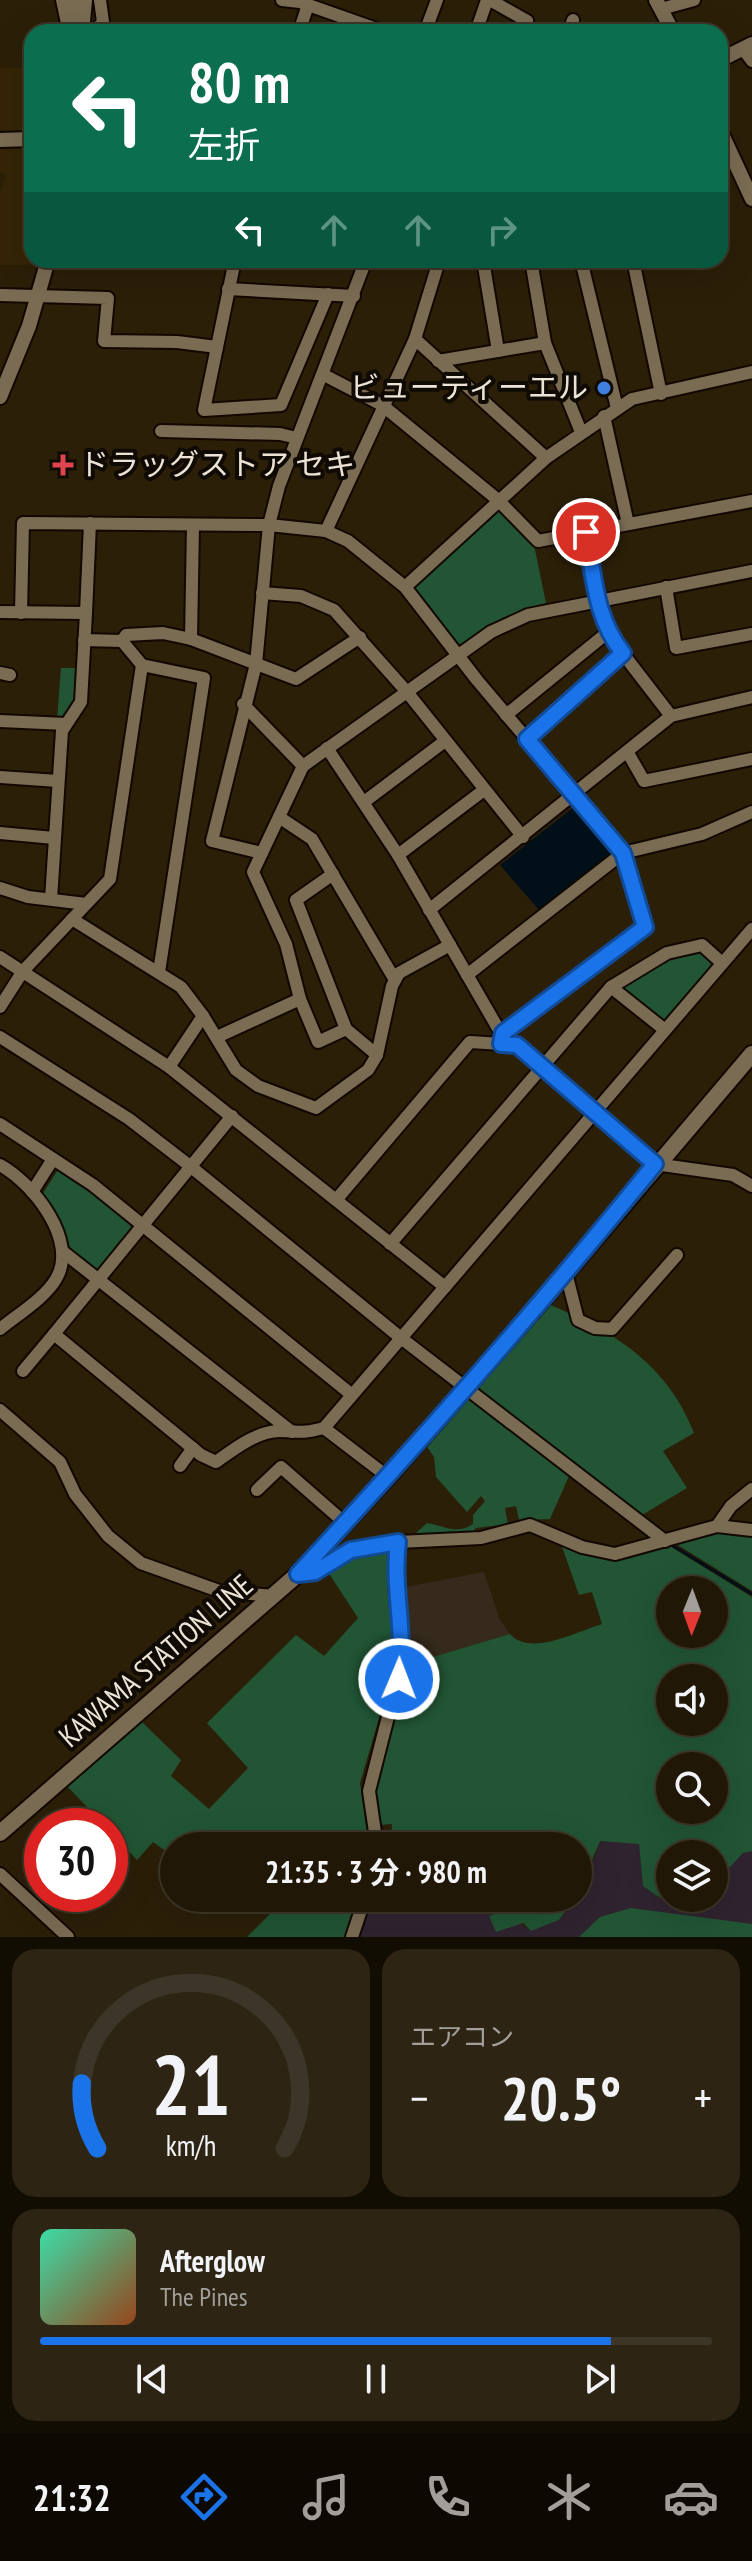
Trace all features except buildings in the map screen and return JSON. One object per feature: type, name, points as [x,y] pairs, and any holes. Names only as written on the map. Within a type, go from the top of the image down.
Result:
[{"type":"main road","name":"KAWAMA STATION LINE","points":[[0,1833],[298,1574],[388,1477],[752,1054]]},
{"type":"street","points":[[62,0],[68,24]]},
{"type":"street","points":[[71,24],[73,0]]},
{"type":"street","points":[[83,24],[85,0]]},
{"type":"street","points":[[100,0],[101,24]]},
{"type":"street","points":[[282,0],[303,2],[346,24]]},
{"type":"street","points":[[428,24],[437,0]]},
{"type":"street","points":[[479,24],[489,0],[527,21],[526,24]]},
{"type":"street","points":[[669,24],[658,5],[694,0]]},
{"type":"street","points":[[300,24],[303,2]]},
{"type":"street","points":[[728,58],[749,51]]},
{"type":"street","points":[[0,140],[24,139]]},
{"type":"street","points":[[728,147],[752,199]]},
{"type":"street","points":[[0,397],[39,296],[46,268]]},
{"type":"street","points":[[233,268],[204,410],[281,405],[328,294]]},
{"type":"street","points":[[262,853],[212,841],[243,704],[256,664],[269,525],[297,438],[363,268]]},
{"type":"street","points":[[326,531],[415,339],[437,268]]},
{"type":"street","points":[[484,268],[498,351]]},
{"type":"street","points":[[532,268],[545,343],[581,432]]},
{"type":"street","points":[[583,268],[617,408]]},
{"type":"street","points":[[635,268],[661,394]]},
{"type":"street","points":[[228,289],[354,296]]},
{"type":"street","points":[[0,295],[108,298],[104,341],[177,342],[217,347]]},
{"type":"street","points":[[415,339],[546,458]]},
{"type":"street","points":[[438,361],[545,343]]},
{"type":"street","points":[[405,587],[546,458],[604,416],[632,399],[752,372]]},
{"type":"street","points":[[324,375],[382,405],[498,500],[538,541],[752,501]]},
{"type":"street","points":[[604,416],[628,524]]},
{"type":"street","points":[[161,431],[280,434],[297,438]]},
{"type":"street","points":[[21,613],[23,523],[269,525],[326,531],[348,541],[405,587],[506,715],[623,853],[645,927],[502,1038],[470,1042],[336,1200]]},
{"type":"street","points":[[51,899],[62,731],[81,702],[90,523]]},
{"type":"street","points":[[191,639],[193,525]]},
{"type":"street","points":[[586,532],[607,633],[671,716]]},
{"type":"street","points":[[346,1029],[318,1042],[300,999],[286,944],[253,872],[303,766],[491,632],[528,615],[752,571]]},
{"type":"street","points":[[666,587],[676,648],[752,634]]},
{"type":"street","points":[[262,593],[301,596],[334,610],[407,692],[523,837]]},
{"type":"street","points":[[0,612],[86,613]]},
{"type":"street","points":[[122,641],[126,635],[163,633],[191,639],[296,679],[360,637]]},
{"type":"street","points":[[506,715],[607,633]]},
{"type":"street","points":[[84,640],[122,641],[142,665],[204,678],[159,972]]},
{"type":"street","points":[[527,739],[623,653]]},
{"type":"street","points":[[0,1007],[23,971],[110,879],[142,665]]},
{"type":"street","points":[[429,910],[576,796],[671,716],[752,697]]},
{"type":"street","points":[[243,704],[303,766]]},
{"type":"street","points":[[0,721],[66,724]]},
{"type":"street","points":[[364,802],[445,741]]},
{"type":"street","points":[[327,748],[398,855],[502,1038],[517,1045],[655,1164],[733,1175],[752,1186]]},
{"type":"street","points":[[628,753],[644,781],[752,759]]},
{"type":"street","points":[[0,777],[58,781]]},
{"type":"street","points":[[398,855],[484,790]]},
{"type":"street","points":[[467,975],[623,853],[702,834],[752,812]]},
{"type":"street","points":[[279,817],[312,839],[395,980]]},
{"type":"street","points":[[0,833],[54,838]]},
{"type":"street","points":[[333,874],[296,900],[346,1029],[377,1055]]},
{"type":"street","points":[[0,888],[86,904]]},
{"type":"street","points":[[72,919],[181,987],[236,1070],[258,1086],[316,1108],[368,1070],[377,1055],[399,973],[450,945]]},
{"type":"street","points":[[54,1334],[193,1448],[216,1462],[260,1436],[281,1431],[297,1435],[324,1428],[752,929]]},
{"type":"street","points":[[390,1244],[611,987],[667,953],[702,945],[722,963]]},
{"type":"street","points":[[0,957],[169,1067],[445,1287]]},
{"type":"street","points":[[611,987],[665,1030]]},
{"type":"street","points":[[217,1037],[300,999]]},
{"type":"street","points":[[169,1067],[203,1016]]},
{"type":"street","points":[[0,1037],[129,1119],[401,1338],[665,1541]]},
{"type":"street","points":[[23,1371],[232,1116]]},
{"type":"street","points":[[0,1124],[144,1225],[352,1395]]},
{"type":"street","points":[[32,1192],[53,1159]]},
{"type":"street","points":[[0,1165],[14,1173],[32,1192],[54,1226],[62,1251],[63,1267],[54,1283],[0,1329]]},
{"type":"street","points":[[62,1251],[297,1435]]},
{"type":"street","points":[[566,1273],[578,1320],[595,1328],[612,1329],[677,1255]]},
{"type":"street","points":[[0,1410],[60,1462],[75,1494],[108,1536],[141,1563],[219,1591],[274,1596]]},
{"type":"street","points":[[324,1428],[388,1477]]},
{"type":"street","points":[[180,1466],[193,1448]]},
{"type":"street","points":[[257,1490],[281,1467],[345,1523]]},
{"type":"street","points":[[717,1526],[731,1506],[752,1489]]},
{"type":"street","points":[[298,1574],[315,1572],[351,1550],[398,1542],[481,1538],[530,1525],[603,1553],[615,1554],[717,1526],[752,1530]]},
{"type":"street","points":[[375,1832],[369,1791],[402,1662],[395,1585],[398,1542]]},
{"type":"street","points":[[0,1874],[68,1937]]},
{"type":"street","points":[[352,1937],[360,1912]]},
{"type":"shaded area","points":[[0,68],[24,68],[24,130],[0,130]]},
{"type":"shaded area","points":[[24,148],[24,265],[0,265],[0,192],[7,174],[0,173],[0,149]]},
{"type":"shaded area","points":[[574,807],[613,853],[540,911],[500,865]]},
{"type":"shaded area","points":[[484,1572],[500,1620],[510,1634],[413,1663],[410,1644],[404,1638],[400,1588]]},
{"type":"shaded area","points":[[600,1841],[639,1844],[643,1886],[656,1895],[656,1912],[728,1912],[728,1869],[743,1852],[752,1851],[752,1937],[359,1937],[365,1912],[503,1912],[531,1931],[559,1920],[566,1912],[592,1912],[594,1860]]},
{"type":"green space","points":[[498,509],[534,545],[546,603],[501,620],[459,645],[412,588]]},
{"type":"green space","points":[[61,668],[80,668],[78,701],[65,721],[57,720]]},
{"type":"green space","points":[[701,948],[718,964],[665,1026],[618,989],[667,957]]},
{"type":"green space","points":[[59,1168],[136,1224],[98,1272],[66,1249],[66,1239],[42,1195]]},
{"type":"green space","points":[[548,1304],[595,1326],[636,1353],[669,1388],[694,1433],[663,1451],[687,1488],[637,1518],[470,1390]]},
{"type":"green space","points":[[469,1395],[569,1476],[550,1519],[519,1520],[516,1506],[505,1508],[508,1524],[476,1528],[470,1535],[415,1534],[427,1523],[450,1529],[467,1527],[473,1524],[473,1515],[485,1501],[481,1496],[467,1512],[436,1477],[434,1457],[426,1445]]},
{"type":"green space","points":[[714,1531],[745,1532],[752,1538],[752,1591],[728,1576],[673,1542]]},
{"type":"green space","points":[[560,1541],[589,1553],[613,1558],[638,1555],[668,1545],[718,1576],[656,1576],[656,1648],[728,1648],[728,1582],[752,1597],[752,1851],[743,1853],[728,1869],[728,1840],[656,1840],[656,1895],[643,1886],[639,1844],[600,1841],[592,1860],[592,1832],[392,1832],[392,1824],[380,1825],[375,1785],[406,1665],[510,1634],[519,1641],[541,1643],[602,1624],[592,1592],[579,1595]]},
{"type":"green space","points":[[383,1548],[389,1556],[395,1664],[360,1783],[367,1832],[160,1832],[160,1847],[153,1842],[137,1860],[128,1850],[128,1808],[88,1808],[66,1785],[140,1720],[181,1760],[171,1776],[209,1809],[248,1768],[207,1723],[296,1635],[324,1656],[358,1618],[326,1569],[358,1551]]},
{"type":"green space","points":[[631,1908],[752,1924],[752,1937],[579,1937],[600,1917]]},
{"type":"green space","points":[[272,1912],[352,1912],[345,1937],[247,1937]]},
{"type":"green space","points":[[499,1912],[565,1912],[559,1920],[531,1931],[523,1923],[496,1932],[489,1916]]},
{"type":"waterway","points":[[670,1544],[752,1594]]},
{"type":"place","name":"ビューティーエル","points":[[604,388]]},
{"type":"place","name":"ドラッグストア セキ","points":[[63,465]]},
{"type":"route","points":[[399,1679],[402,1662],[394,1569],[398,1542],[351,1550],[315,1572],[298,1574],[388,1477],[566,1273],[655,1164],[517,1045],[501,1044],[503,1033],[645,927],[623,853],[527,739],[623,653],[607,633],[586,532]]}]
